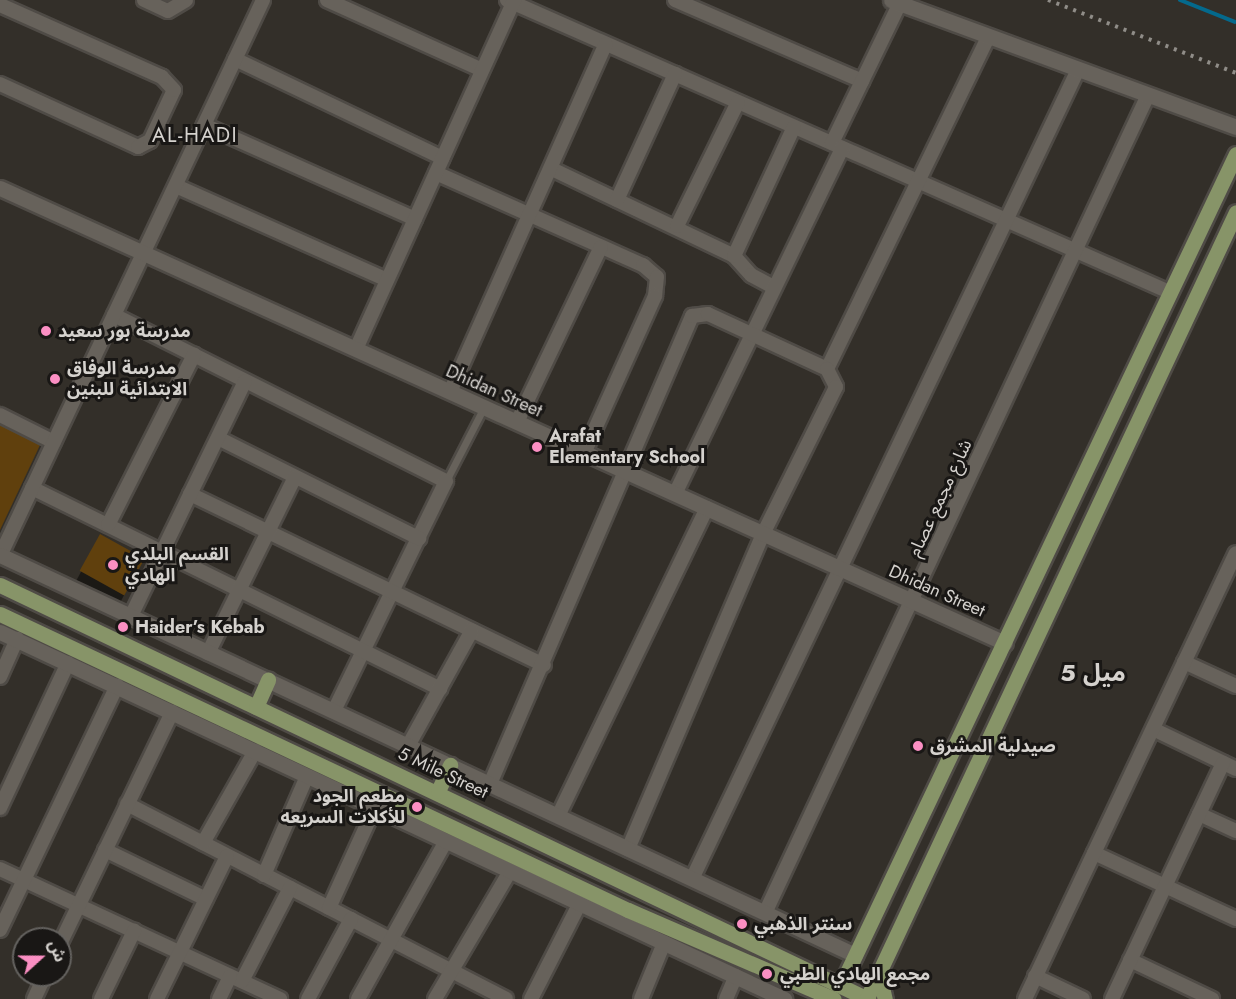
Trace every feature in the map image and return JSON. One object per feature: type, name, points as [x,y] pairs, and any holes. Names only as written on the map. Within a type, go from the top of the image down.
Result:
[{"type":"main road","points":[[841,985],[1005,644],[1167,291],[1236,154]]},
{"type":"main road","points":[[867,999],[1236,212]]},
{"type":"main road","name":"5 Mile Street","points":[[0,585],[438,791],[867,999]]},
{"type":"main road","points":[[0,614],[231,722],[442,833],[628,909],[833,999]]},
{"type":"main road","points":[[256,707],[268,681]]},
{"type":"main road","points":[[223,736],[231,722]]},
{"type":"main road","points":[[438,791],[450,765]]},
{"type":"main road","points":[[628,909],[639,889]]},
{"type":"main road","points":[[813,971],[840,971],[855,957]]},
{"type":"main road","points":[[880,971],[885,999]]},
{"type":"main road","points":[[804,985],[815,999]]},
{"type":"street","points":[[0,84],[138,147],[150,141],[174,90],[162,77],[0,5],[3,0]]},
{"type":"street","points":[[144,0],[168,11],[186,0]]},
{"type":"street","points":[[263,0],[0,555],[855,957]]},
{"type":"street","points":[[327,0],[482,70]]},
{"type":"street","points":[[675,0],[862,81]]},
{"type":"street","points":[[356,350],[511,1],[1167,291]]},
{"type":"street","points":[[675,494],[774,287],[837,145],[896,2],[987,39],[1147,98],[1236,127]]},
{"type":"street","points":[[827,369],[987,39]]},
{"type":"street","points":[[450,392],[554,170],[606,44]]},
{"type":"street","points":[[236,59],[443,158]]},
{"type":"street","points":[[692,879],[1077,72]]},
{"type":"street","points":[[617,200],[675,74]]},
{"type":"street","name":"شارع مجمع عصام","points":[[765,913],[1147,98]]},
{"type":"street","points":[[677,226],[738,102]]},
{"type":"street","points":[[204,125],[415,219]]},
{"type":"street","points":[[734,256],[794,127]]},
{"type":"street","points":[[554,170],[677,226],[734,256],[751,275],[774,287]]},
{"type":"street","points":[[436,173],[652,270],[658,287],[585,453]]},
{"type":"street","points":[[176,186],[387,280]]},
{"type":"street","name":"Dhidan Street","points":[[1,191],[144,253],[1005,644]]},
{"type":"street","points":[[517,422],[601,247]]},
{"type":"street","points":[[490,784],[628,473],[692,316],[702,312],[750,336],[827,369],[836,387],[763,534],[628,849]]},
{"type":"street","points":[[114,315],[447,482],[334,711]]},
{"type":"street","points":[[108,525],[194,355]]},
{"type":"street","points":[[131,616],[245,381]]},
{"type":"street","points":[[0,415],[54,442]]},
{"type":"street","points":[[218,438],[419,538]]},
{"type":"street","points":[[208,653],[295,477]]},
{"type":"street","points":[[32,488],[365,649],[440,689]]},
{"type":"street","points":[[190,494],[544,665]]},
{"type":"street","points":[[558,816],[707,508]]},
{"type":"street","points":[[1025,999],[1184,662],[1230,579],[1236,553]]},
{"type":"street","points":[[408,746],[472,630]]},
{"type":"street","points":[[0,632],[375,807],[442,833],[510,871],[784,999]]},
{"type":"street","points":[[0,677],[17,639]]},
{"type":"street","points":[[1184,662],[1236,686]]},
{"type":"street","points":[[0,808],[68,663]]},
{"type":"street","points":[[0,930],[117,687]]},
{"type":"street","points":[[68,927],[171,712]]},
{"type":"street","points":[[1112,999],[1199,814],[1230,766],[1153,729]]},
{"type":"street","points":[[203,843],[255,751]]},
{"type":"street","points":[[264,875],[307,776]]},
{"type":"street","points":[[127,804],[506,999]]},
{"type":"street","points":[[329,908],[375,807]]},
{"type":"street","points":[[1199,814],[1236,831]]},
{"type":"street","points":[[358,999],[392,940],[442,833]]},
{"type":"street","points":[[105,850],[206,899]]},
{"type":"street","points":[[1094,853],[1236,919]]},
{"type":"street","points":[[158,999],[227,856]]},
{"type":"street","points":[[0,869],[280,999]]},
{"type":"street","points":[[435,999],[510,871]]},
{"type":"street","points":[[219,999],[236,979],[290,888]]},
{"type":"street","points":[[531,999],[580,903]]},
{"type":"street","points":[[308,999],[351,919]]},
{"type":"street","points":[[101,999],[135,931]]},
{"type":"street","points":[[641,999],[664,943]]},
{"type":"street","points":[[1130,960],[1186,993],[1212,999]]},
{"type":"street","points":[[726,999],[736,976]]},
{"type":"street","points":[[1035,976],[1083,999]]},
{"type":"lane","points":[[447,482],[484,407]]},
{"type":"building","points":[[0,425],[40,445],[0,530]]},
{"type":"building","name":"القسم البلدي الهادي","points":[[100,534],[145,559],[124,595],[80,571]]},
{"type":"waterway","points":[[1180,0],[1235,22]]},
{"type":"railway","points":[[1048,0],[1236,73]]},
{"type":"place","name":"مدرسة بور سعيد","points":[[46,331]]},
{"type":"place","name":"مدرسة الوفاق الابتدائية للبنين","points":[[55,379]]},
{"type":"place","name":"Arafat Elementary School","points":[[537,447]]},
{"type":"place","name":"القسم البلدي الهادي","points":[[113,565]]},
{"type":"place","name":"Haider’s Kebab","points":[[123,627]]},
{"type":"place","name":"صيدلية المشرق","points":[[918,746]]},
{"type":"place","name":"مطعم الجود للأكلات السريعه","points":[[417,807]]},
{"type":"place","name":"سنتر الذهبي","points":[[742,924]]},
{"type":"place","name":"مجمع الهادي الطبي","points":[[767,974]]},
{"type":"district","name":"AL-HADI","points":[[195,135]]},
{"type":"district","name":"5 ميل","points":[[1093,673]]}]
